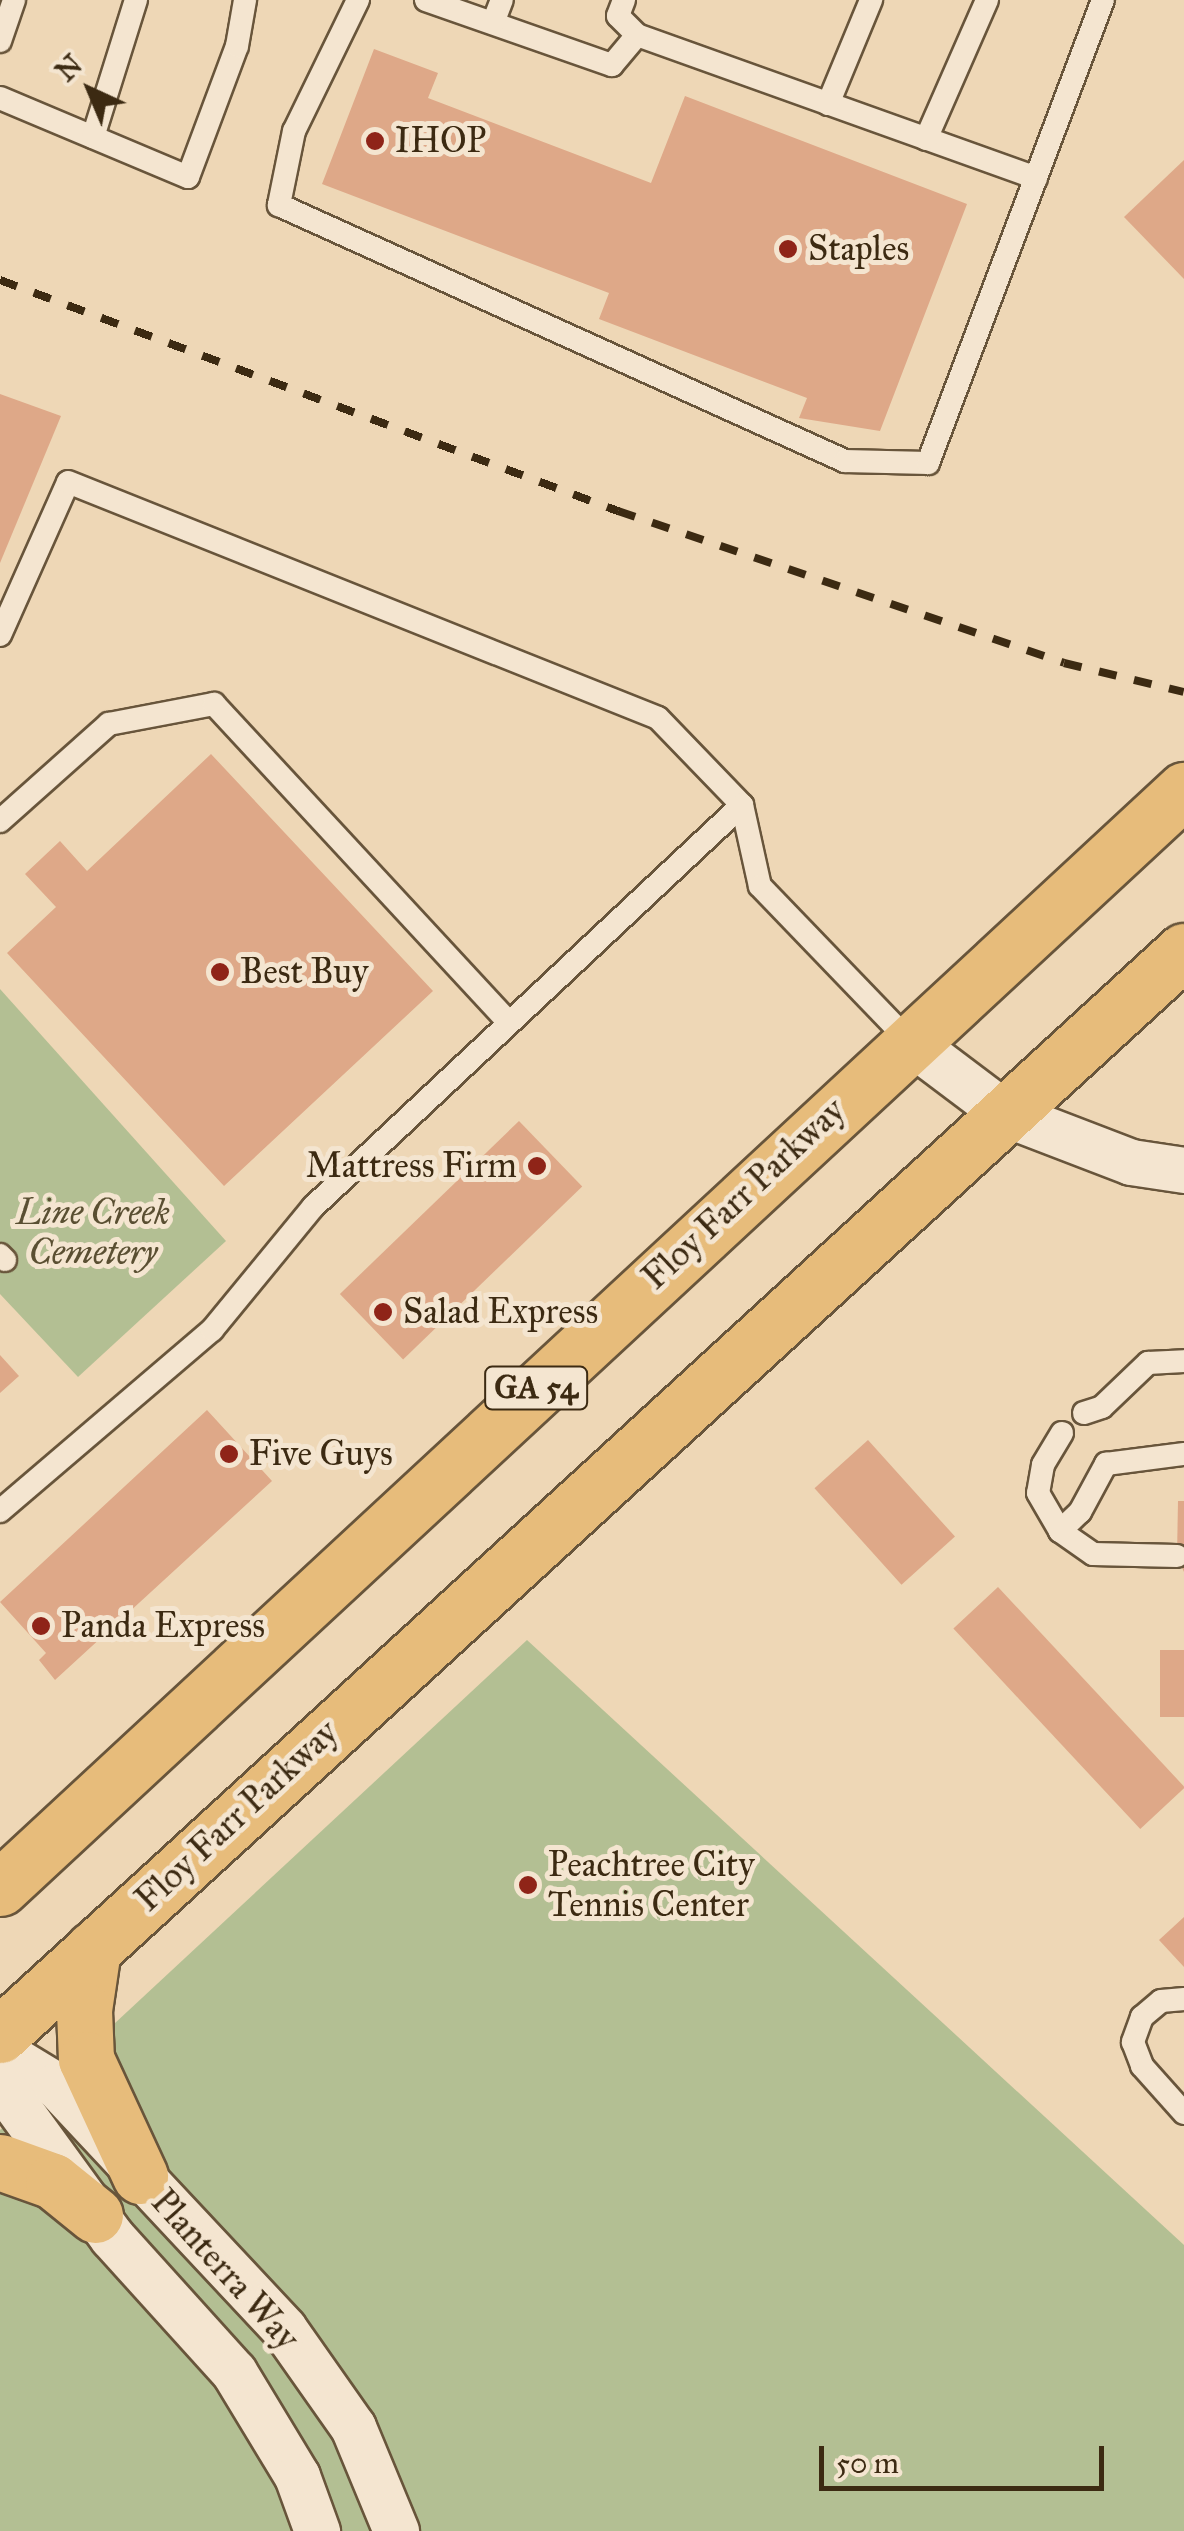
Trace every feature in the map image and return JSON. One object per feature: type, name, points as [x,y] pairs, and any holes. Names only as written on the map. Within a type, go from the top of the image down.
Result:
[{"type":"main road","name":"Floy Farr Parkway","points":[[0,1888],[1184,790]]},
{"type":"main road","name":"Floy Farr Parkway","points":[[0,2035],[1184,951]]},
{"type":"main road","points":[[0,1836],[91,1802]]},
{"type":"main road","points":[[93,1949],[84,2010],[86,2059],[140,2176]]},
{"type":"main road","points":[[0,2162],[52,2181],[95,2215]]},
{"type":"street","points":[[909,1041],[1006,1114],[1131,1162],[1184,1170]]},
{"type":"street","name":"Planterra Way","points":[[0,2052],[56,2085],[284,2329],[353,2427],[396,2531]]},
{"type":"street","name":"Planterra Way","points":[[0,2083],[95,2215],[234,2372],[297,2476],[318,2531]]},
{"type":"lane","points":[[0,41],[14,0]]},
{"type":"lane","points":[[93,136],[136,0]]},
{"type":"lane","points":[[0,98],[188,176],[236,46],[245,0]]},
{"type":"lane","points":[[358,0],[294,132],[279,205],[845,462],[928,463],[1103,0]]},
{"type":"lane","points":[[426,0],[612,65],[637,36]]},
{"type":"lane","points":[[492,23],[502,0]]},
{"type":"lane","points":[[624,0],[618,16],[637,36],[1036,178]]},
{"type":"lane","points":[[828,104],[871,0]]},
{"type":"lane","points":[[926,138],[987,0]]},
{"type":"lane","points":[[0,634],[68,482],[658,718],[742,804],[760,886],[909,1041]]},
{"type":"lane","points":[[0,821],[109,724],[214,704],[509,1023]]},
{"type":"lane","points":[[0,1511],[212,1330],[314,1207],[742,804]]},
{"type":"lane","points":[[1094,1417],[1148,1363],[1184,1360]]},
{"type":"lane","points":[[1070,1441],[1042,1465],[1038,1493],[1060,1531],[1094,1554],[1178,1556]]},
{"type":"lane","points":[[1060,1531],[1080,1512],[1106,1464],[1184,1454]]},
{"type":"lane","points":[[1184,1999],[1161,2001],[1142,2016],[1132,2042],[1142,2066],[1184,2112]]},
{"type":"green space","name":"Line Creek Cemetery","points":[[0,989],[226,1241],[78,1377],[0,1294]]},
{"type":"green space","name":"Peachtree City Tennis Center","points":[[527,1640],[1184,2245],[1184,2531],[0,2531],[0,2130]]},
{"type":"building","name":"Staples","points":[[374,49],[438,73],[428,98],[651,183],[685,96],[967,204],[880,431],[799,418],[807,398],[599,319],[609,293],[322,184]]},
{"type":"building","points":[[1184,160],[1184,279],[1124,217]]},
{"type":"building","points":[[0,394],[61,416],[0,563]]},
{"type":"building","name":"Best Buy","points":[[211,754],[433,991],[224,1186],[7,953],[56,907],[25,874],[60,841],[87,871]]},
{"type":"building","points":[[519,1121],[582,1186],[403,1359],[340,1294]]},
{"type":"building","points":[[0,1355],[19,1376],[0,1393]]},
{"type":"building","points":[[207,1410],[272,1481],[55,1680],[39,1660],[46,1653],[0,1602]]},
{"type":"building","points":[[868,1440],[955,1537],[901,1585],[814,1488]]},
{"type":"building","points":[[1178,1501],[1184,1501],[1184,1572],[1177,1556]]},
{"type":"building","points":[[998,1587],[1184,1786],[1140,1829],[953,1629]]},
{"type":"building","points":[[1160,1650],[1184,1650],[1184,1717],[1160,1717]]},
{"type":"building","points":[[1184,1917],[1184,1967],[1159,1940]]},
{"type":"railway","points":[[0,280],[618,511],[1064,663],[1184,692]]},
{"type":"place","name":"IHOP","points":[[375,141]]},
{"type":"place","name":"Staples","points":[[788,249]]},
{"type":"place","name":"Best Buy","points":[[220,972]]},
{"type":"place","name":"Mattress Firm","points":[[537,1166]]},
{"type":"place","name":"Salad Express","points":[[383,1312]]},
{"type":"place","name":"Five Guys","points":[[229,1454]]},
{"type":"place","name":"Panda Express","points":[[41,1626]]},
{"type":"place","name":"Peachtree City Tennis Center","points":[[528,1885]]}]
